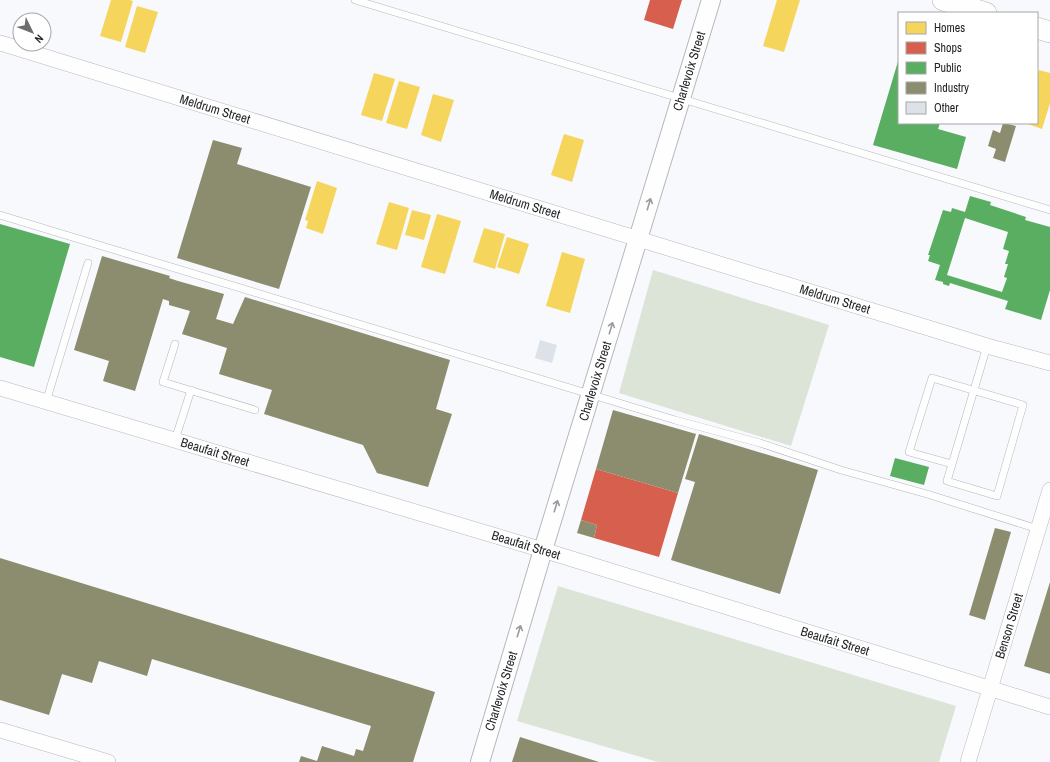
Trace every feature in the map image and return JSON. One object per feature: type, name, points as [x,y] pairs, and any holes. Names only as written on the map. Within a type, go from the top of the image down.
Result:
[{"type":"main road","points":[[949,1],[983,12]]},
{"type":"main road","points":[[1038,28],[1050,32]]},
{"type":"street","name":"Charlevoix Street","points":[[480,762],[543,550],[711,0]]},
{"type":"street","name":"Meldrum Street","points":[[0,43],[987,346],[1050,363]]},
{"type":"street","name":"Beaufait Street","points":[[0,388],[543,550],[1050,707]]},
{"type":"street","name":"Benson Street","points":[[968,762],[1050,490]]},
{"type":"street","points":[[0,730],[108,762]]},
{"type":"lane","points":[[355,0],[1050,210]]},
{"type":"lane","points":[[0,215],[675,420],[760,443],[841,470],[927,494],[1038,529]]},
{"type":"lane","points":[[46,402],[88,263]]},
{"type":"lane","points":[[175,344],[163,382],[255,410]]},
{"type":"lane","points":[[952,464],[909,452],[932,378],[974,390],[1023,405],[997,496],[947,481],[974,390],[987,346]]},
{"type":"lane","points":[[175,440],[190,390]]},
{"type":"shaded area","points":[[653,270],[829,325],[791,446],[619,393]]},
{"type":"shaded area","points":[[558,586],[956,706],[939,762],[658,762],[517,721]]},
{"type":"building: Homes","points":[[111,0],[133,1],[121,42],[100,36]]},
{"type":"building: Homes","points":[[777,0],[800,0],[784,52],[763,46]]},
{"type":"building: Homes","points":[[137,6],[158,12],[145,53],[125,47]]},
{"type":"building: Homes","points":[[1039,70],[1050,73],[1050,103],[1042,129],[1028,124],[1038,124]]},
{"type":"building: Homes","points":[[374,73],[395,79],[382,121],[361,115]]},
{"type":"building: Homes","points":[[399,81],[420,87],[407,129],[386,123]]},
{"type":"building: Homes","points":[[433,94],[454,100],[441,142],[421,135]]},
{"type":"building: Homes","points":[[564,134],[584,140],[572,182],[551,175]]},
{"type":"building: Homes","points":[[317,181],[337,188],[323,234],[306,228],[308,221],[305,220]]},
{"type":"building: Homes","points":[[389,202],[409,208],[397,250],[376,244]]},
{"type":"building: Homes","points":[[412,210],[431,215],[424,240],[405,235]]},
{"type":"building: Homes","points":[[437,214],[461,221],[445,274],[421,267]]},
{"type":"building: Homes","points":[[484,228],[505,234],[495,269],[473,262]]},
{"type":"building: Homes","points":[[507,237],[529,244],[519,274],[497,267]]},
{"type":"building: Homes","points":[[562,252],[585,259],[570,313],[546,306]]},
{"type":"building: Shops","points":[[650,0],[682,0],[673,29],[644,20]]},
{"type":"building: Shops","points":[[596,469],[678,493],[659,557],[594,538],[597,525],[581,520]]},
{"type":"building: Public","points":[[898,61],[898,124],[940,124],[938,129],[966,137],[957,169],[873,145]]},
{"type":"building: Public","points":[[970,196],[991,202],[990,205],[1026,217],[1025,220],[1050,227],[1050,290],[1041,320],[1005,309],[1008,301],[950,283],[949,286],[943,284],[943,282],[935,280],[940,265],[928,261],[930,255],[928,255],[943,210],[951,212],[952,208],[965,212]],"holes":[[[965,218],[1008,232],[1003,249],[1009,251],[1005,264],[1008,264],[1004,277],[1007,278],[1002,292],[947,275]]]},
{"type":"building: Public","points":[[0,224],[70,244],[34,367],[0,357]]},
{"type":"building: Public","points":[[895,458],[929,467],[924,485],[890,476]]},
{"type":"building: Industry","points":[[1003,124],[1016,126],[1005,162],[993,158],[996,149],[988,146],[993,130],[1000,133]]},
{"type":"building: Industry","points":[[213,140],[242,148],[237,164],[311,187],[279,289],[177,258]]},
{"type":"building: Industry","points":[[102,256],[170,276],[169,278],[178,281],[224,294],[216,319],[233,324],[245,297],[450,360],[436,409],[452,414],[428,487],[377,473],[363,445],[264,414],[272,390],[219,374],[227,348],[182,334],[190,311],[169,305],[169,301],[163,299],[135,391],[103,381],[109,361],[74,350]]},
{"type":"building: Industry","points":[[613,410],[696,434],[678,493],[596,469]]},
{"type":"building: Industry","points":[[699,434],[818,470],[780,594],[671,560],[695,482],[685,479]]},
{"type":"building: Industry","points":[[581,520],[597,525],[594,538],[577,533]]},
{"type":"building: Industry","points":[[995,528],[1011,532],[985,620],[969,615]]},
{"type":"building: Industry","points":[[0,558],[435,692],[413,762],[299,762],[301,756],[317,761],[322,746],[354,756],[356,749],[363,751],[371,726],[152,659],[147,676],[99,661],[92,683],[62,674],[49,715],[0,700]]},
{"type":"building: Industry","points":[[1050,582],[1050,674],[1024,666]]},
{"type":"building: Industry","points":[[520,737],[599,762],[512,762]]},
{"type":"building: Other","points":[[540,340],[557,345],[552,363],[535,358]]}]
